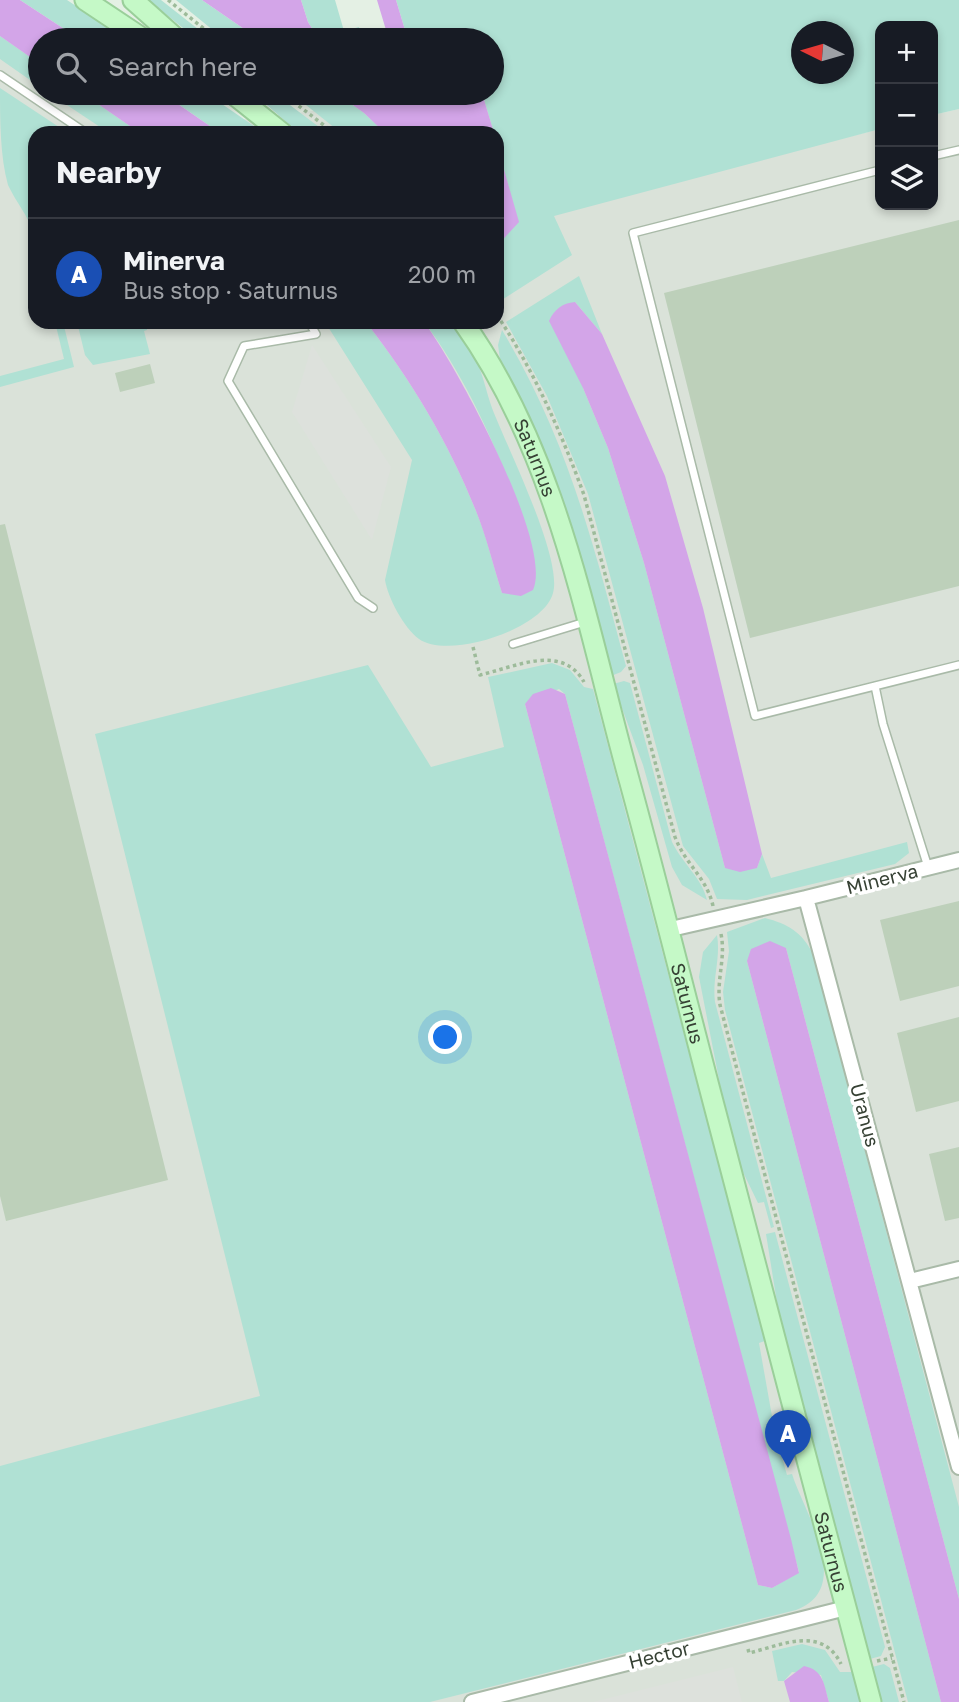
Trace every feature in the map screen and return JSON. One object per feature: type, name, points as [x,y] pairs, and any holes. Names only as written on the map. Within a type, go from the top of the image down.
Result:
[{"type":"main road","points":[[85,0],[127,28]]},
{"type":"main road","points":[[133,0],[164,28]]},
{"type":"main road","points":[[246,105],[273,126]]},
{"type":"main road","name":"Saturnus","points":[[467,329],[501,382],[524,432],[556,516],[671,929],[871,1702]]},
{"type":"street","name":"Minerva","points":[[806,898],[959,860]]},
{"type":"street","points":[[671,929],[806,898]]},
{"type":"street","name":"Uranus","points":[[806,898],[959,1467]]},
{"type":"street","points":[[910,1281],[959,1269]]},
{"type":"street","name":"Hector","points":[[472,1702],[846,1608]]},
{"type":"lane","points":[[0,75],[28,94]]},
{"type":"lane","points":[[44,105],[76,126]]},
{"type":"lane","points":[[938,155],[959,149]]},
{"type":"lane","points":[[875,171],[633,233],[755,716],[959,665]]},
{"type":"lane","points":[[313,329],[316,334],[244,346],[228,381],[358,598],[373,608]]},
{"type":"lane","points":[[513,644],[586,622]]},
{"type":"lane","points":[[875,687],[883,724],[928,867]]},
{"type":"path","points":[[169,0],[203,28]]},
{"type":"path","points":[[298,105],[325,126]]},
{"type":"path","points":[[504,327],[535,379],[568,450],[584,495],[675,837],[685,860],[706,884],[712,901]]},
{"type":"path","points":[[473,647],[480,675],[554,659],[571,665],[584,683],[590,685]]},
{"type":"path","points":[[721,934],[724,953],[718,988],[720,1004],[904,1702]]},
{"type":"path","points":[[744,1633],[749,1653],[813,1640],[830,1649],[847,1668]]},
{"type":"path","points":[[871,1663],[892,1658]]},
{"type":"shaded area","points":[[0,0],[20,0],[63,28],[28,28],[28,56],[0,36]]},
{"type":"shaded area","points":[[20,0],[67,0],[109,28],[63,28]]},
{"type":"shaded area","points":[[148,0],[161,0],[197,28],[183,28]]},
{"type":"shaded area","points":[[176,0],[202,0],[243,28],[210,28]]},
{"type":"shaded area","points":[[202,0],[301,0],[312,28],[243,28]]},
{"type":"shaded area","points":[[301,0],[335,0],[343,28],[312,28]]},
{"type":"shaded area","points":[[377,0],[396,0],[404,28],[385,28]]},
{"type":"shaded area","points":[[396,0],[959,0],[959,109],[938,114],[938,21],[875,21],[875,130],[554,216],[572,255],[504,299],[504,238],[518,221],[504,170],[504,126],[492,126],[486,105],[504,105],[504,28],[404,28]]},
{"type":"shaded area","points":[[0,18],[28,37],[28,105],[129,105],[160,126],[28,126],[28,329],[504,329],[504,126],[190,126],[362,105],[504,105],[504,96],[776,155],[875,130],[875,210],[938,210],[938,114],[959,109],[959,1702],[0,1702]]},
{"type":"shaded area","points":[[0,36],[28,56],[28,79],[0,59]]},
{"type":"shaded area","points":[[0,88],[57,126],[28,126],[28,221],[8,185],[1,138]]},
{"type":"shaded area","points":[[67,105],[99,105],[130,126],[98,126]]},
{"type":"shaded area","points":[[99,105],[179,105],[210,126],[130,126]]},
{"type":"shaded area","points":[[179,105],[223,105],[254,126],[210,126]]},
{"type":"shaded area","points":[[267,105],[290,105],[318,126],[291,126]]},
{"type":"shaded area","points":[[306,105],[353,105],[378,126],[332,126]]},
{"type":"shaded area","points":[[353,105],[486,105],[492,126],[378,126]]},
{"type":"shaded area","points":[[504,170],[519,222],[504,238]]},
{"type":"shaded area","points":[[579,276],[602,334],[575,302],[583,388],[608,448],[644,563],[725,868],[757,868],[762,854],[771,878],[907,842],[909,853],[895,864],[747,900],[717,899],[709,879],[683,846],[588,494],[547,396],[506,322]]},
{"type":"shaded area","points":[[575,302],[602,334],[665,476],[703,608],[762,854],[757,868],[740,872],[725,868],[644,563],[608,448],[583,388],[549,321],[559,308]]},
{"type":"shaded area","points":[[57,329],[65,329],[74,367],[0,387],[0,376],[64,359]]},
{"type":"shaded area","points":[[79,329],[147,329],[144,331],[150,354],[93,365],[85,355]]},
{"type":"shaded area","points":[[329,329],[371,329],[398,366],[441,437],[465,486],[483,531],[502,593],[530,540],[485,426],[457,372],[429,329],[457,329],[478,364],[492,408],[532,501],[550,555],[554,577],[553,593],[546,606],[532,618],[515,629],[494,637],[451,646],[433,645],[419,639],[402,620],[389,595],[385,580],[412,460]]},
{"type":"shaded area","points":[[371,329],[429,329],[478,413],[516,496],[529,534],[536,567],[533,590],[521,596],[502,593],[480,521],[454,461],[398,366]]},
{"type":"shaded area","points":[[502,330],[545,412],[562,452],[590,535],[626,666],[621,672],[611,676],[563,500],[536,433],[500,359],[498,345]]},
{"type":"shaded area","points":[[312,345],[391,467],[372,540],[292,412]]},
{"type":"shaded area","points":[[552,663],[570,670],[584,687],[593,689],[765,1341],[759,1343],[775,1433],[787,1475],[792,1474],[821,1548],[824,1567],[822,1585],[813,1599],[796,1610],[430,1702],[0,1702],[0,1466],[260,1396],[95,734],[368,665],[431,767],[504,747],[488,677]],"holes":[[[559,689],[565,694],[799,1572],[772,1588],[758,1585],[525,704]]]},
{"type":"shaded area","points":[[624,681],[630,683],[672,842],[701,885],[707,900],[682,885],[672,867],[643,765],[613,684]]},
{"type":"shaded area","points":[[551,688],[565,694],[791,1539],[799,1573],[772,1588],[758,1585],[525,704],[533,694]]},
{"type":"shaded area","points":[[765,918],[794,930],[813,954],[959,1507],[959,1599],[786,948],[747,961],[941,1702],[908,1702],[725,1010],[723,992],[729,951],[727,932]]},
{"type":"shaded area","points":[[717,935],[715,1002],[774,1227],[771,1228],[764,1202],[758,1203],[740,1166],[727,1120],[699,977],[703,952]]},
{"type":"shaded area","points":[[770,941],[786,948],[959,1599],[959,1702],[941,1702],[747,961],[751,949]]},
{"type":"shaded area","points":[[775,1232],[885,1647],[881,1656],[870,1659],[779,1315],[766,1234]]},
{"type":"shaded area","points":[[802,1644],[825,1650],[840,1672],[852,1672],[860,1702],[829,1702],[821,1675],[792,1672],[784,1681],[778,1681],[772,1651]]},
{"type":"shaded area","points":[[884,1664],[890,1668],[899,1702],[881,1702],[872,1667]]},
{"type":"shaded area","points":[[804,1666],[819,1675],[829,1702],[790,1702],[784,1681]]},
{"type":"shaded area","points":[[733,1667],[742,1702],[593,1702]]},
{"type":"building","points":[[959,220],[959,586],[750,638],[664,293]]},
{"type":"building","points":[[150,364],[155,383],[120,392],[115,373]]},
{"type":"building","points":[[5,524],[168,1180],[6,1221],[0,1196],[0,525]]},
{"type":"building","points":[[959,901],[959,986],[900,1001],[880,920]]},
{"type":"building","points":[[959,1017],[959,1101],[916,1112],[897,1033]]},
{"type":"building","points":[[959,1147],[959,1218],[945,1221],[929,1154]]},
{"type":"place","name":"Minerva","points":[[788,1468]]}]
